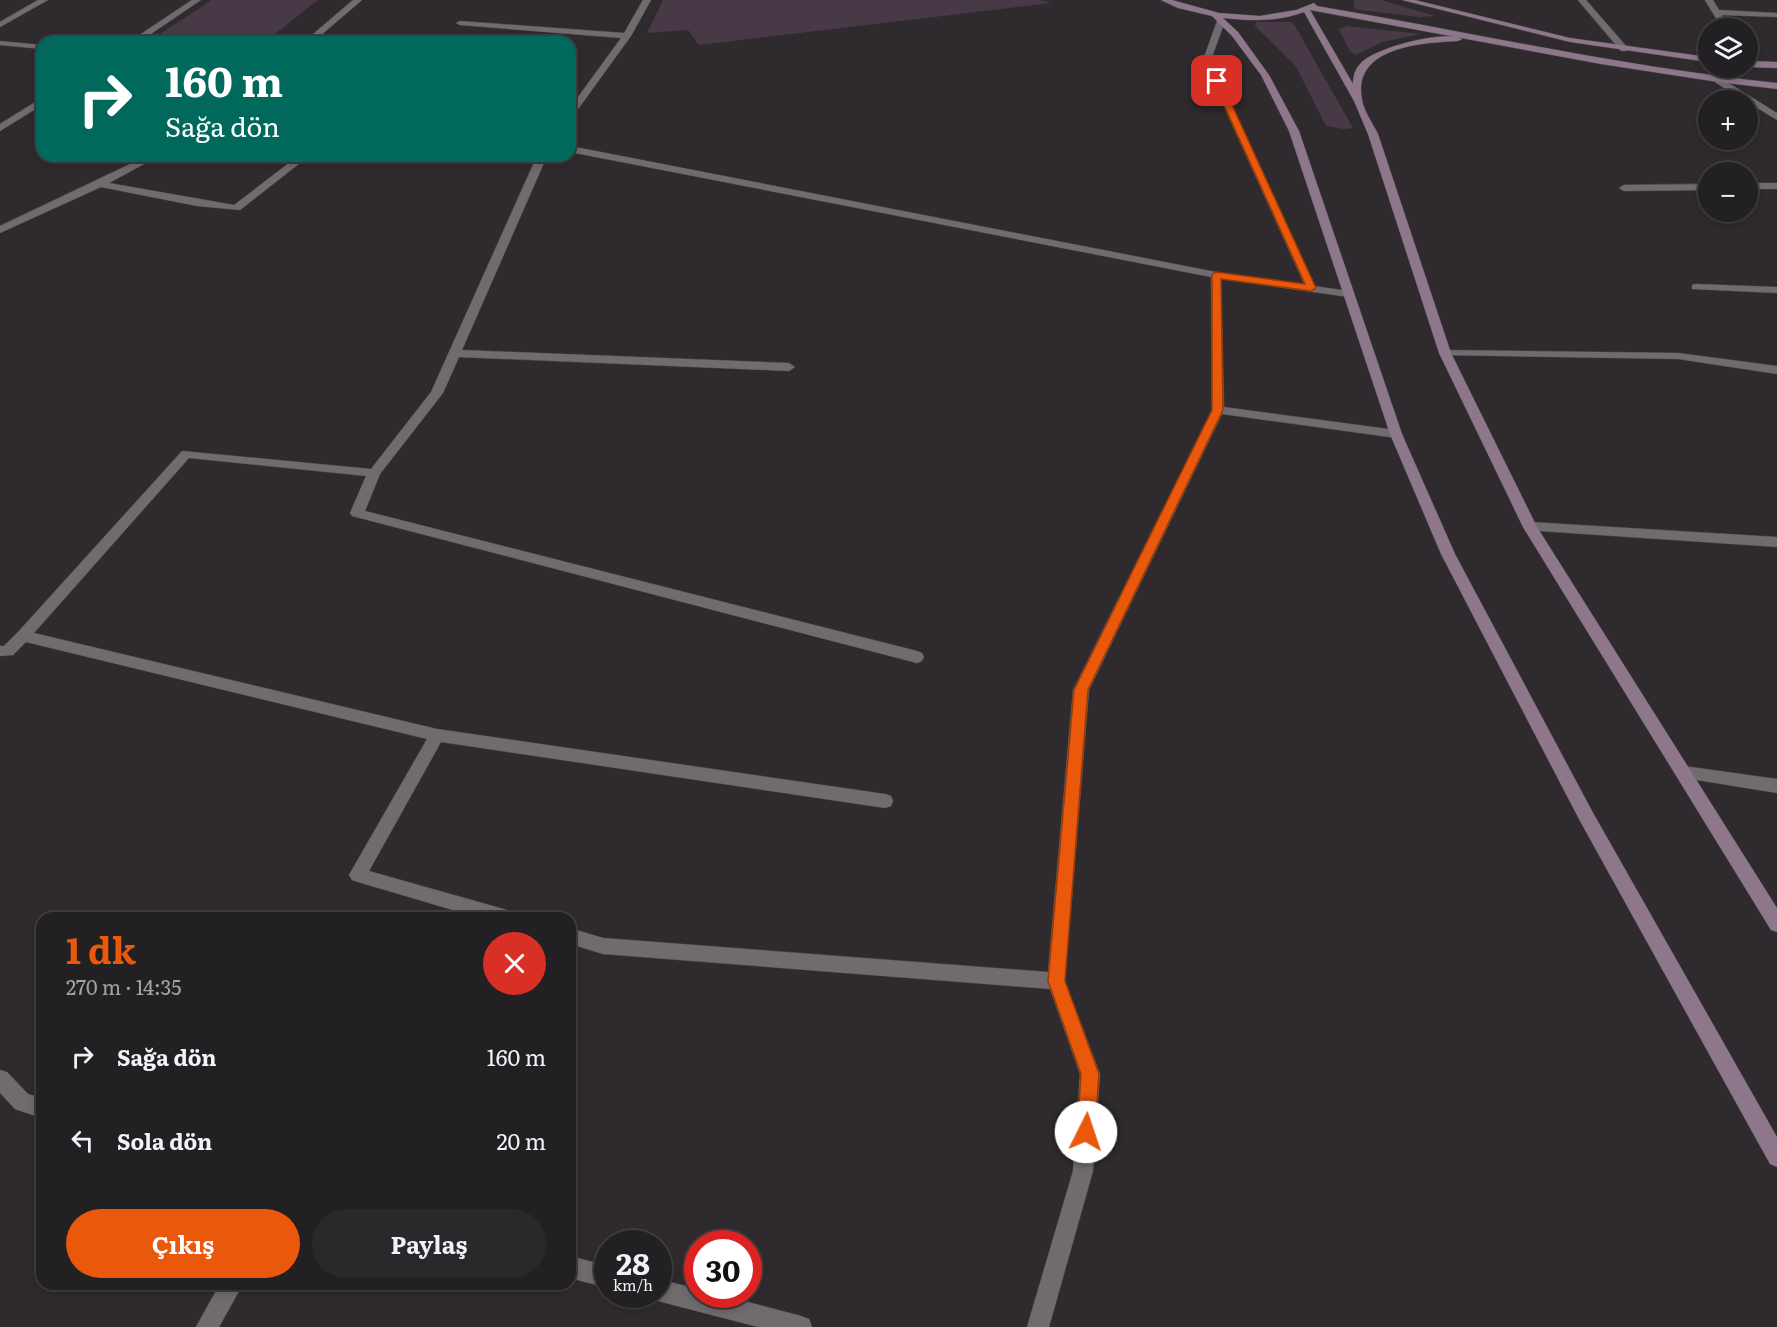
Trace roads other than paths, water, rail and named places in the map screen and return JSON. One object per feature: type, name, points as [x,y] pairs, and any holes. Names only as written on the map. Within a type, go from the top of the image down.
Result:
[{"type":"main road","points":[[1165,0],[1217,18],[1265,17],[1308,8],[1321,0]]},
{"type":"main road","points":[[1406,0],[1521,30],[1624,49],[1698,59]]},
{"type":"main road","points":[[1308,8],[1719,81],[1777,86]]},
{"type":"main road","points":[[1308,8],[1373,134],[1445,353],[1530,527],[1777,924]]},
{"type":"main road","points":[[1217,18],[1235,34],[1265,75],[1294,131],[1396,434],[1448,554],[1586,816],[1777,1157]]},
{"type":"main road","points":[[1358,101],[1358,75],[1365,62],[1381,53],[1406,45],[1442,39],[1486,38]]},
{"type":"main road","points":[[1758,64],[1777,65]]},
{"type":"street","points":[[0,25],[44,0]]},
{"type":"street","points":[[142,36],[197,0]]},
{"type":"street","points":[[315,36],[358,0]]},
{"type":"street","points":[[576,106],[627,36],[647,0]]},
{"type":"street","points":[[1582,0],[1624,49]]},
{"type":"street","points":[[1709,0],[1719,18]]},
{"type":"street","points":[[1715,12],[1777,15]]},
{"type":"street","points":[[1217,18],[1208,60],[1311,288]]},
{"type":"street","points":[[460,23],[627,36]]},
{"type":"street","points":[[0,43],[36,47]]},
{"type":"street","points":[[1719,81],[1777,117]]},
{"type":"street","points":[[0,128],[36,105]]},
{"type":"street","points":[[576,150],[1216,275],[1349,294]]},
{"type":"street","points":[[0,230],[142,162]]},
{"type":"street","points":[[100,184],[197,203],[236,208],[296,162]]},
{"type":"street","points":[[539,162],[437,393],[374,473],[357,513],[917,657]]},
{"type":"street","points":[[1758,186],[1777,186]]},
{"type":"street","points":[[1624,188],[1698,187]]},
{"type":"street","points":[[1038,1327],[1083,1171],[1090,1074],[1056,981],[1081,690],[1218,410],[1216,275]]},
{"type":"street","points":[[1696,288],[1777,290]]},
{"type":"street","points":[[454,353],[789,367]]},
{"type":"street","points":[[1445,353],[1678,356],[1777,370]]},
{"type":"street","points":[[1218,410],[1396,434]]},
{"type":"street","points":[[0,651],[8,651],[23,636],[186,454],[374,473]]},
{"type":"street","points":[[1530,527],[1777,542]]},
{"type":"street","points":[[23,636],[436,735],[885,801]]},
{"type":"street","points":[[436,735],[358,875],[486,912]]},
{"type":"street","points":[[1683,772],[1777,786]]},
{"type":"street","points":[[576,938],[603,946],[1056,981]]},
{"type":"street","points":[[0,1079],[22,1102],[36,1106]]},
{"type":"street","points":[[576,1268],[594,1273]]},
{"type":"street","points":[[207,1327],[229,1290]]},
{"type":"street","points":[[672,1294],[801,1327]]}]
